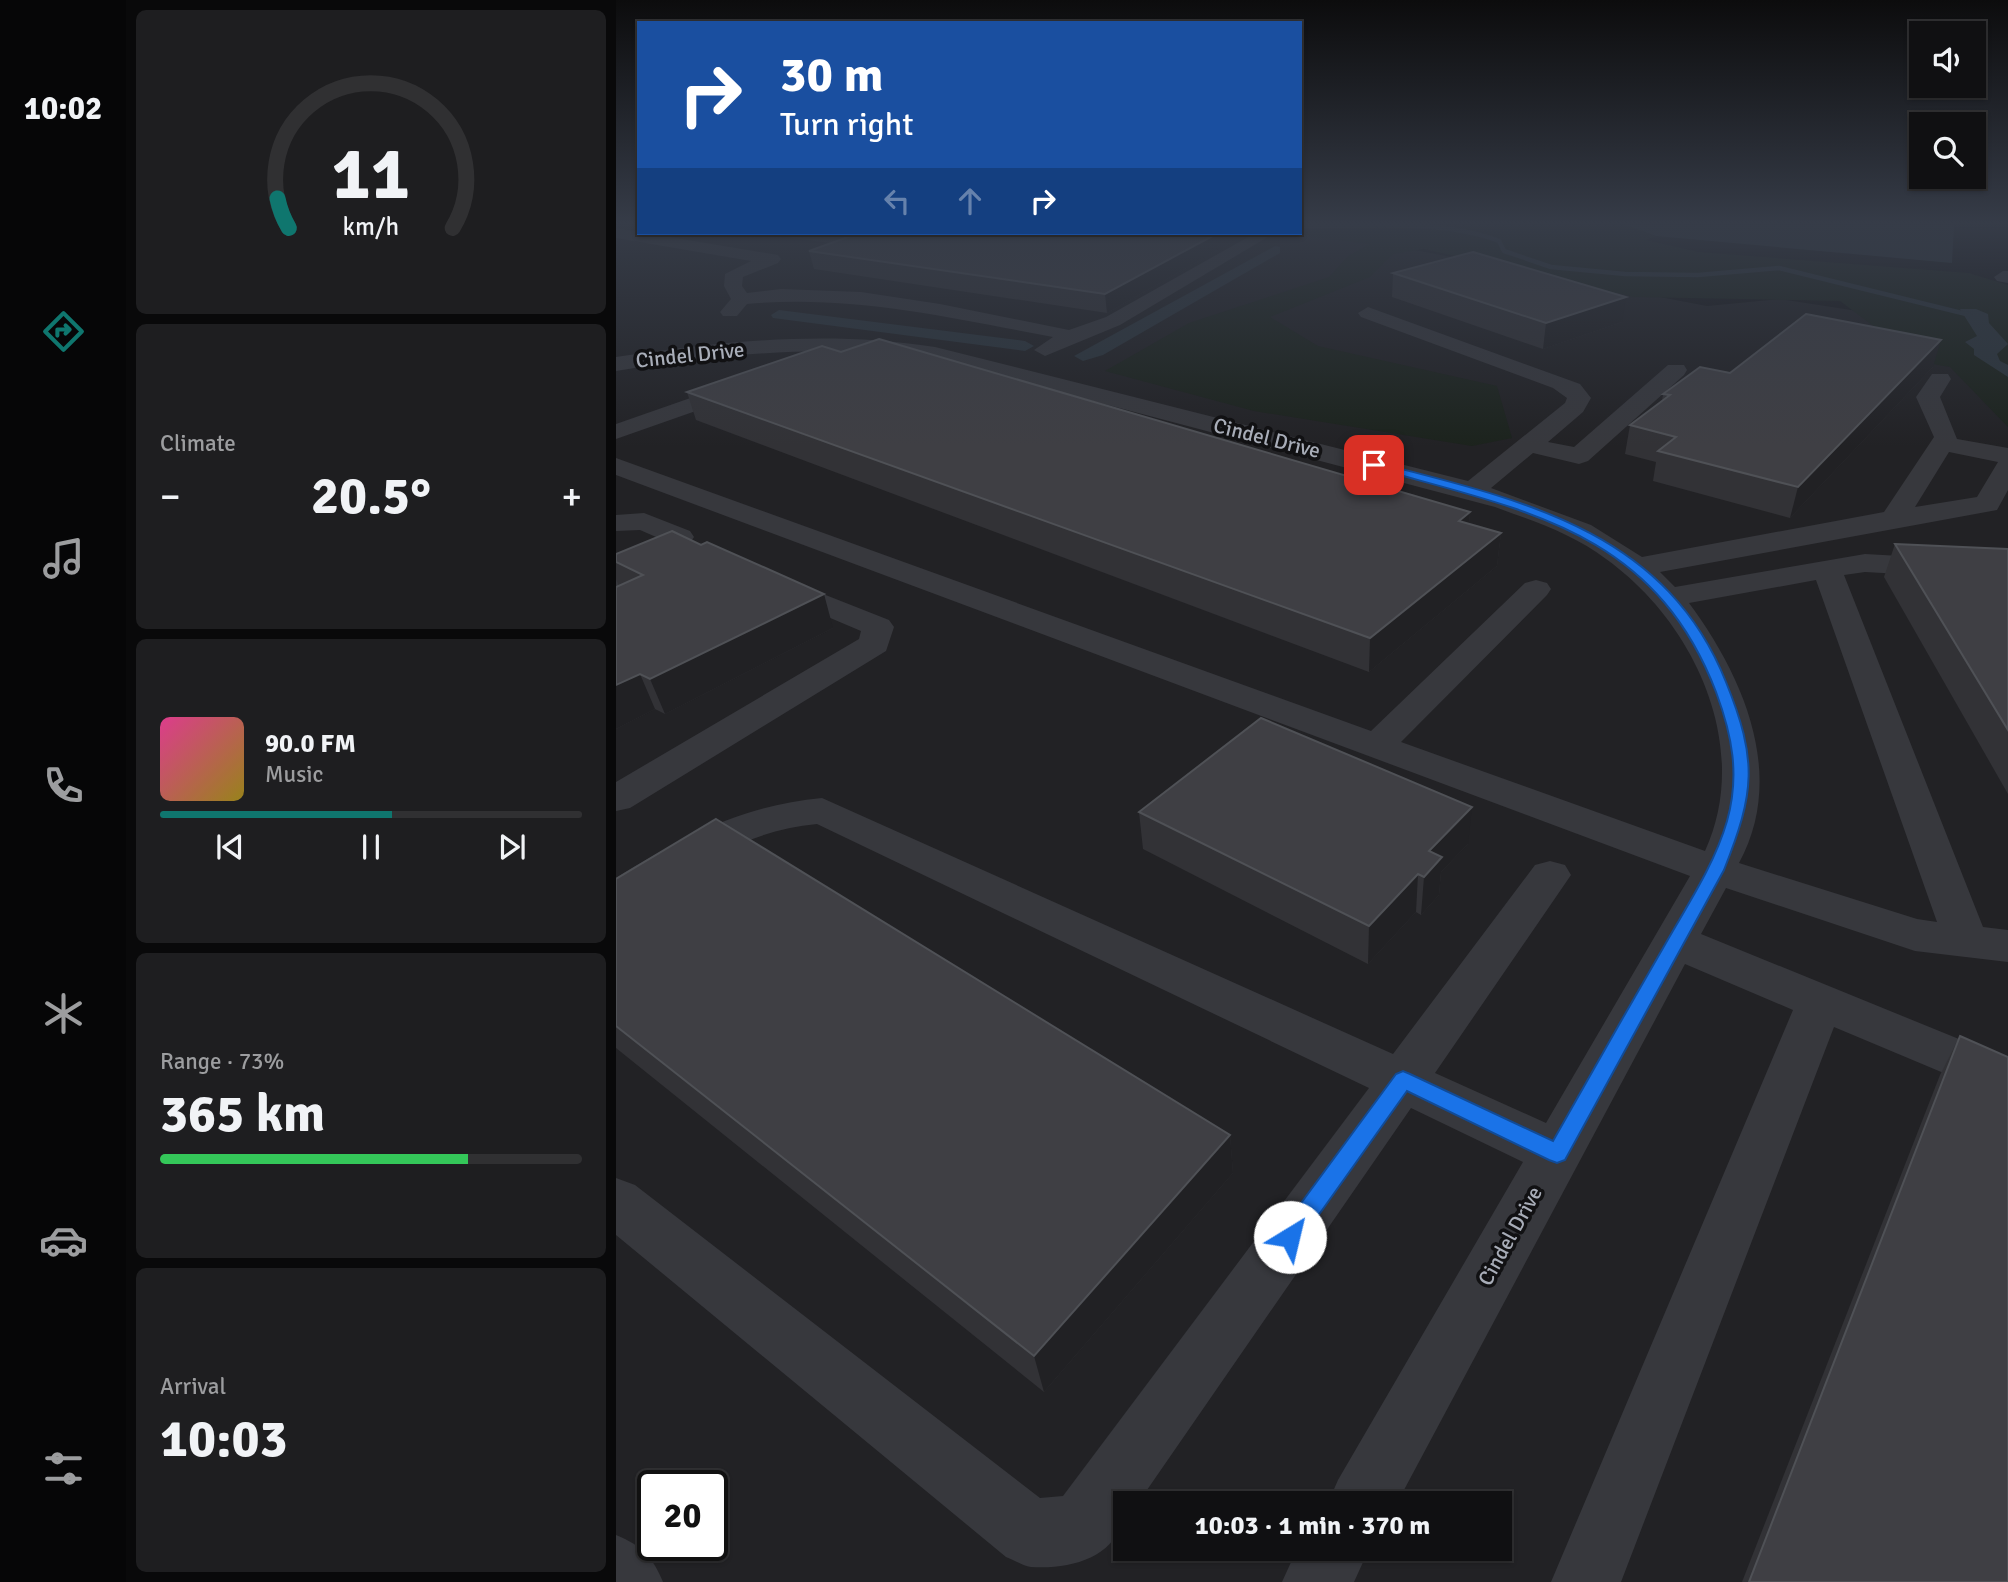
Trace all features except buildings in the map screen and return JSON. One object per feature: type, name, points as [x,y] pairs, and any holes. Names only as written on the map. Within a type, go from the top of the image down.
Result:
[{"type":"street","points":[[720,351],[730,312],[741,299]]},
{"type":"street","points":[[866,299],[1059,332],[1067,338]]},
{"type":"street","points":[[1006,371],[1067,338],[1113,321],[1152,299]]},
{"type":"street","points":[[1368,313],[1573,389],[1579,398],[1575,407],[1472,491]]},
{"type":"street","name":"Cindel Drive","points":[[617,378],[720,351],[801,345],[874,345],[916,349],[1472,491],[1561,522],[1591,537],[1638,567],[1670,597],[1712,664],[1735,723],[1742,755],[1742,787],[1735,821],[1716,870],[1368,1491]]},
{"type":"street","points":[[1529,444],[1579,456],[1676,370]]},
{"type":"street","points":[[1894,519],[1946,437],[1928,397],[1940,379]]},
{"type":"street","points":[[616,432],[755,382]]},
{"type":"street","points":[[616,408],[657,394]]},
{"type":"street","points":[[1942,443],[2008,456]]},
{"type":"street","points":[[1638,567],[1987,504],[2008,465]]},
{"type":"street","points":[[616,466],[1716,870],[1915,935],[2008,946]]},
{"type":"street","points":[[616,523],[644,521],[680,537],[688,549],[667,555],[616,579]]},
{"type":"street","points":[[1670,597],[1865,564],[2008,571]]},
{"type":"street","points":[[1827,569],[1966,941]]},
{"type":"street","points":[[616,799],[874,644],[878,627],[752,575]]},
{"type":"street","points":[[1377,746],[1536,589]]},
{"type":"street","points":[[616,898],[733,827],[789,812],[822,811],[1557,1153]]},
{"type":"street","points":[[616,1202],[1030,1533],[1081,1528],[1550,875]]},
{"type":"street","points":[[1676,942],[2008,1080]]},
{"type":"street","points":[[1586,1582],[1820,1002]]},
{"type":"street","points":[[1317,1582],[1328,1561]]},
{"type":"street","points":[[616,1570],[628,1582]]},
{"type":"shaded area","points":[[616,299],[1670,299],[1707,306],[1780,299],[1877,314],[2008,405],[2008,1582],[616,1582]]},
{"type":"shaded area","points":[[1263,299],[1315,299],[1270,317],[1318,346],[1497,386],[1512,438],[1472,446],[1254,411],[1105,371],[1189,323]]},
{"type":"shaded area","points":[[1728,299],[2008,299],[2008,427],[1950,367],[1921,362],[1840,301]]},
{"type":"shaded area","points":[[1960,309],[1976,309],[1988,314],[1989,323],[2008,344],[1997,354],[2000,361],[2008,365],[2008,377],[1974,355],[1974,349],[1965,342],[1977,336]]},
{"type":"waterway","points":[[1083,356],[1097,351],[1189,299]]},
{"type":"waterway","points":[[1904,299],[1970,315]]},
{"type":"waterway","points":[[779,315],[1025,346]]},
{"type":"route","points":[[1290,1237],[1403,1080],[1557,1153],[1716,870],[1727,848],[1742,787],[1742,755],[1735,723],[1712,664],[1682,612],[1665,591],[1643,571],[1618,552],[1591,537],[1529,509],[1374,465]]}]
